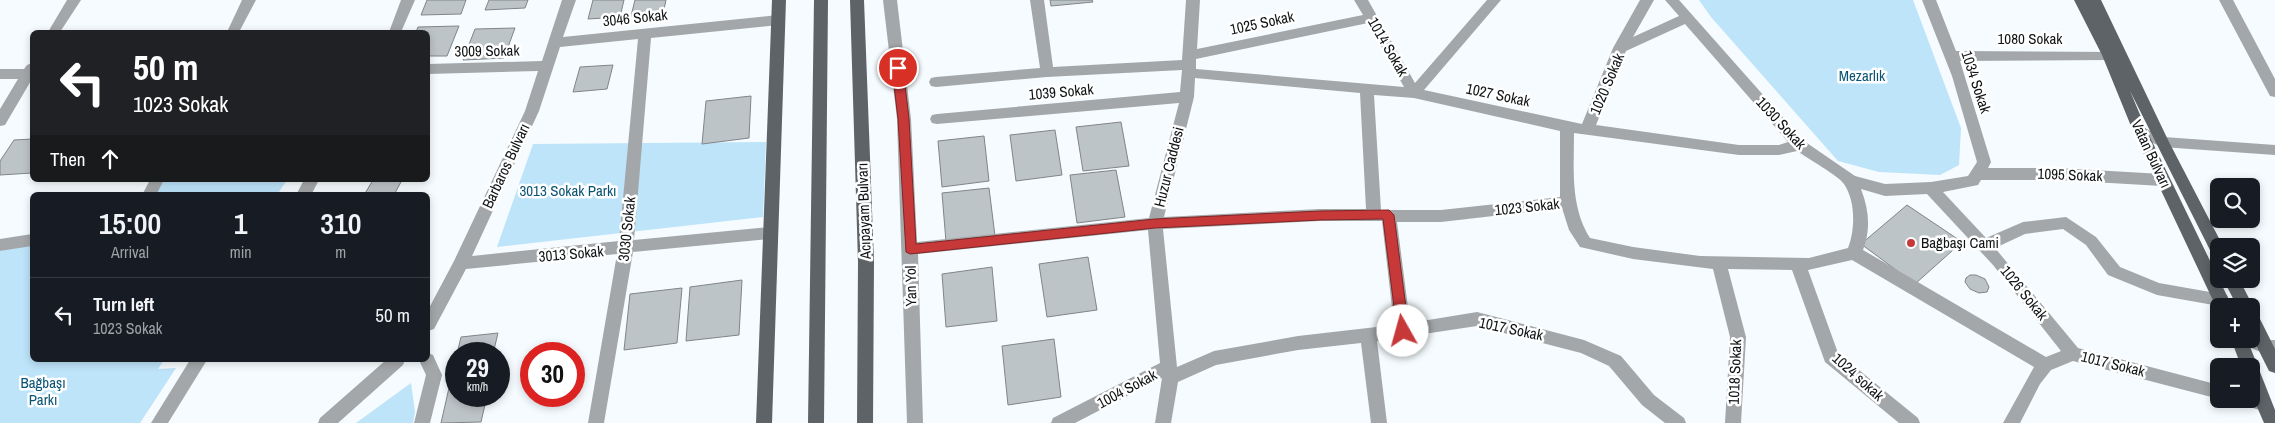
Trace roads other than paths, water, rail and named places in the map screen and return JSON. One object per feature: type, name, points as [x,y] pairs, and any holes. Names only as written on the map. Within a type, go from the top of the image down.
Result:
[{"type":"main road","points":[[764,423],[779,0]]},
{"type":"main road","points":[[816,423],[821,0]]},
{"type":"main road","name":"Acıpayam Bulvarı","points":[[857,0],[866,262],[865,423]]},
{"type":"main road","name":"Vatan Bulvarı","points":[[2082,0],[2109,55],[2162,180],[2220,298]]},
{"type":"main road","name":"Vatan Bulvarı","points":[[2094,0],[2162,142],[2211,238]]},
{"type":"main road","points":[[2260,332],[2270,347],[2275,366]]},
{"type":"main road","points":[[2260,396],[2272,423]]},
{"type":"street","points":[[55,30],[74,0]]},
{"type":"street","points":[[234,30],[249,0]]},
{"type":"street","points":[[396,30],[408,0]]},
{"type":"street","name":"Barbaros Bulvarı","points":[[430,320],[461,264],[532,111],[569,0]]},
{"type":"street","name":"Yan Yol","points":[[890,0],[904,119],[915,423]]},
{"type":"street","points":[[1037,0],[1047,72]]},
{"type":"street","name":"Huzur Caddesi","points":[[1163,423],[1169,373],[1155,223],[1187,97],[1193,0]]},
{"type":"street","name":"1014 Sokak","points":[[1361,0],[1414,94]]},
{"type":"street","points":[[1414,94],[1494,0]]},
{"type":"street","points":[[1620,48],[1647,0]]},
{"type":"street","name":"1030 Sokak","points":[[1672,0],[1799,146],[1850,180],[1886,190],[1932,188],[1973,181],[1977,174]]},
{"type":"street","name":"1034 Sokak","points":[[1929,0],[1959,76],[1984,162],[1977,174]]},
{"type":"street","points":[[2226,0],[2275,92]]},
{"type":"street","name":"1025 Sokak","points":[[1189,64],[1371,18]]},
{"type":"street","name":"1020 Sokak","points":[[1587,129],[1620,48],[1686,18]]},
{"type":"street","name":"3046 Sokak","points":[[555,43],[778,20]]},
{"type":"street","name":"3030 Sokak","points":[[596,423],[626,249],[645,34]]},
{"type":"street","name":"1080 Sokak","points":[[1951,56],[2109,55]]},
{"type":"street","points":[[936,82],[1047,72],[1189,64]]},
{"type":"street","name":"1027 Sokak","points":[[1189,64],[1414,94],[1567,127],[1739,150],[1778,150],[1799,146]]},
{"type":"street","name":"3009 Sokak","points":[[430,69],[547,66]]},
{"type":"street","points":[[0,74],[30,72]]},
{"type":"street","points":[[0,121],[30,74]]},
{"type":"street","points":[[1367,89],[1381,215],[1403,331]]},
{"type":"street","name":"1039 Sokak","points":[[937,119],[1187,97]]},
{"type":"street","points":[[1566,202],[1567,127]]},
{"type":"street","points":[[2140,131],[2162,142],[2275,150]]},
{"type":"street","name":"1095 Sokak","points":[[1977,174],[2058,174],[2162,180]]},
{"type":"street","points":[[1850,180],[1861,207],[1861,237],[1854,253],[2045,365],[2034,379],[2011,423]]},
{"type":"street","name":"1026 Sokak","points":[[1932,188],[1984,246],[2073,354]]},
{"type":"street","name":"1023 Sokak","points":[[910,249],[1155,223],[1310,216],[1441,216],[1566,202],[1577,232],[1585,243],[1633,252],[1700,262],[1798,264],[1809,264],[1854,253]]},
{"type":"street","points":[[1984,246],[2023,228],[2066,222],[2091,241],[2114,271],[2157,290],[2210,301]]},
{"type":"street","name":"3013 Sokak","points":[[461,264],[626,249],[770,233]]},
{"type":"street","points":[[0,245],[30,240]]},
{"type":"street","name":"1018 Sokak","points":[[1719,262],[1738,336],[1733,423]]},
{"type":"street","name":"1024 sokak","points":[[1798,264],[1831,357],[1912,423]]},
{"type":"street","name":"1017 Sokak","points":[[1169,373],[1214,358],[1298,343],[1477,320],[1584,347],[1615,361],[1648,400],[1678,423]]},
{"type":"street","points":[[1368,335],[1380,423]]},
{"type":"street","name":"1017 Sokak","points":[[2045,365],[2073,354],[2210,390]]},
{"type":"street","points":[[159,423],[198,362]]},
{"type":"street","points":[[326,423],[395,362]]},
{"type":"street","points":[[422,423],[434,375],[428,362]]},
{"type":"street","name":"1004 Sokak","points":[[1059,423],[1169,373]]},
{"type":"place","name":"Bağbaşı Cami","points":[[1911,243]]},
{"type":"park label","name":"Mezarlık","points":[[1862,76]]},
{"type":"park label","name":"3013 Sokak Parkı","points":[[568,191]]},
{"type":"park label","name":"Bağbaşı Parkı","points":[[43,392]]}]
